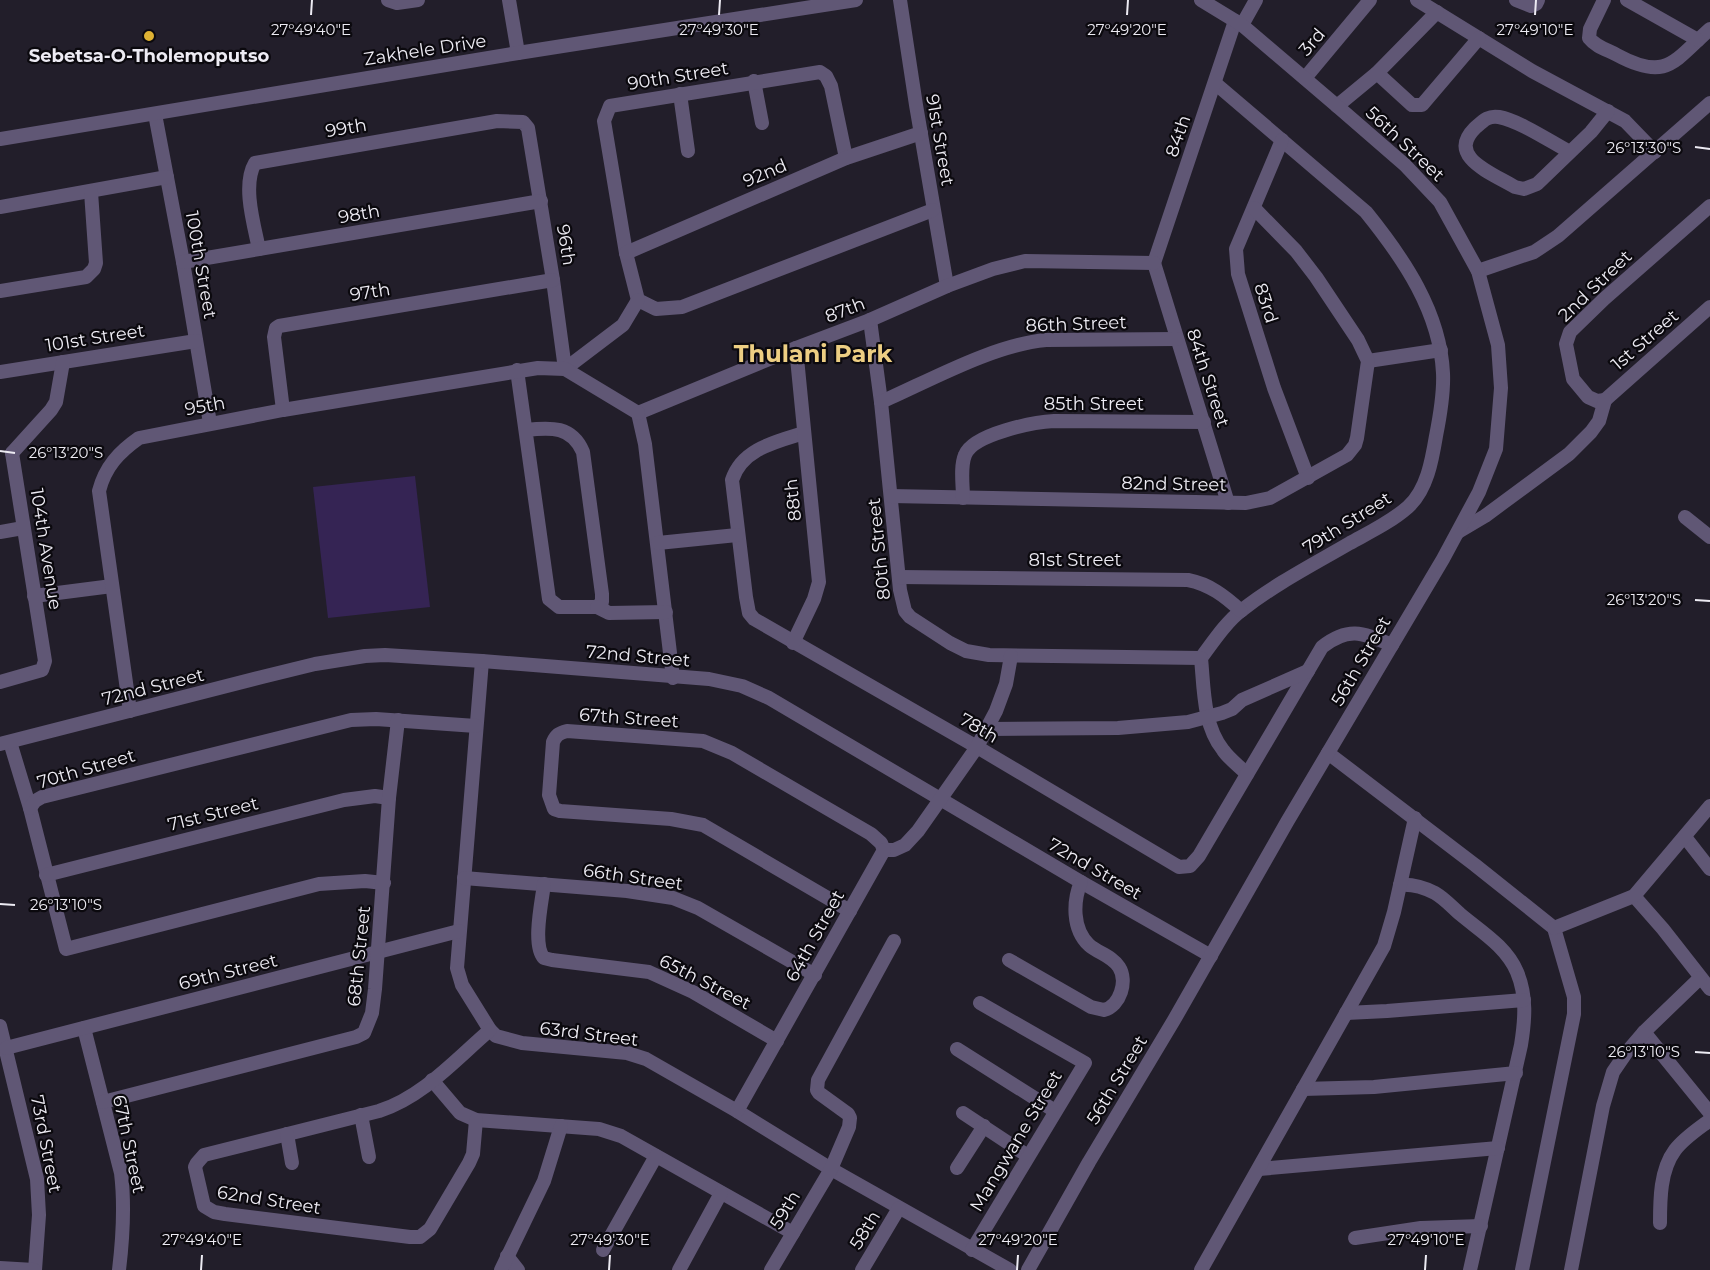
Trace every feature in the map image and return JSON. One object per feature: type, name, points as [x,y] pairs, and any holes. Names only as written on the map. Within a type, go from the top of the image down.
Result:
[{"type":"street","points":[[388,0],[397,3],[418,0]]},
{"type":"street","points":[[509,0],[518,53]]},
{"type":"street","name":"Zakhele Drive","points":[[0,139],[518,53],[856,0]]},
{"type":"street","name":"91st Street","points":[[900,0],[933,210],[948,286]]},
{"type":"street","points":[[1201,0],[1239,23],[1305,78]]},
{"type":"street","name":"84th","points":[[1154,263],[1239,23],[1256,0]]},
{"type":"street","name":"3rd","points":[[1305,78],[1370,0]]},
{"type":"street","points":[[1417,0],[1532,70],[1625,121],[1655,152]]},
{"type":"street","points":[[1516,0],[1531,6],[1538,0]]},
{"type":"street","points":[[1604,0],[1589,32],[1590,41],[1644,67],[1659,68],[1667,65],[1710,29]]},
{"type":"street","points":[[1627,0],[1698,40]]},
{"type":"street","points":[[1337,106],[1377,73],[1437,12]]},
{"type":"street","points":[[1377,73],[1412,105],[1422,105],[1479,39]]},
{"type":"street","name":"90th Street","points":[[638,300],[626,253],[604,121],[607,110],[616,104],[814,72],[824,73],[831,86],[846,158]]},
{"type":"street","name":"56th Street","points":[[1028,1270],[1094,1152],[1458,532],[1479,492],[1496,449],[1501,371],[1498,345],[1478,271],[1445,211],[1426,186],[1305,78]]},
{"type":"street","points":[[754,81],[762,123]]},
{"type":"street","name":"79th Street","points":[[1201,658],[1241,611],[1273,588],[1396,517],[1415,499],[1425,481],[1433,453],[1443,374],[1432,317],[1423,295],[1378,227],[1366,212],[1216,84]]},
{"type":"street","points":[[680,94],[688,150]]},
{"type":"street","points":[[1478,271],[1534,252],[1558,236],[1710,103]]},
{"type":"street","points":[[1570,152],[1527,128],[1495,117],[1484,119],[1467,136],[1465,147],[1469,157],[1474,161],[1524,189],[1537,184],[1570,152],[1608,111]]},
{"type":"street","name":"100th Street","points":[[155,114],[210,423]]},
{"type":"street","name":"99th","points":[[259,249],[249,188],[250,173],[255,163],[497,121],[523,122],[528,128]]},
{"type":"street","name":"96th","points":[[528,128],[565,369]]},
{"type":"street","name":"92nd","points":[[626,253],[846,158],[921,133]]},
{"type":"street","name":"83rd","points":[[1282,140],[1236,249],[1238,274],[1274,388],[1308,478]]},
{"type":"street","points":[[0,207],[167,177]]},
{"type":"street","points":[[0,291],[86,277],[91,273],[96,263],[92,192]]},
{"type":"street","name":"98th","points":[[183,262],[541,201]]},
{"type":"street","name":"2nd Street","points":[[1605,400],[1597,401],[1588,397],[1573,379],[1566,344],[1570,332],[1710,206]]},
{"type":"street","points":[[1254,208],[1296,251],[1358,340],[1368,361],[1440,350]]},
{"type":"street","points":[[673,678],[645,444],[638,414],[565,369],[623,325],[638,300],[656,309],[682,307],[933,210]]},
{"type":"street","name":"87th","points":[[638,414],[993,269],[1025,261],[1154,263]]},
{"type":"street","name":"84th Street","points":[[1154,263],[1228,503]]},
{"type":"street","name":"97th","points":[[283,410],[274,337],[276,328],[279,326],[553,280]]},
{"type":"street","name":"1st Street","points":[[1605,400],[1710,307]]},
{"type":"street","name":"80th Street","points":[[870,320],[899,578],[905,611],[910,617],[966,651],[1011,656],[1201,658]]},
{"type":"street","name":"86th Street","points":[[881,402],[999,350],[1028,341],[1177,339]]},
{"type":"street","name":"101st Street","points":[[0,372],[196,341]]},
{"type":"street","name":"88th","points":[[793,643],[814,599],[819,582],[795,348]]},
{"type":"street","name":"82nd Street","points":[[891,496],[1228,503],[1246,503],[1270,498],[1347,455],[1355,445],[1360,427],[1368,361]]},
{"type":"street","name":"104th Avenue","points":[[0,682],[42,670],[45,661],[23,528],[6,454],[43,420],[56,402],[63,362]]},
{"type":"street","name":"95th","points":[[130,711],[99,491],[102,479],[124,448],[139,438],[210,423],[517,370],[565,369]]},
{"type":"street","points":[[517,370],[549,599],[559,607],[597,607],[609,613],[666,612]]},
{"type":"street","points":[[1458,532],[1485,516],[1569,454],[1599,421],[1605,400]]},
{"type":"street","name":"85th Street","points":[[963,498],[963,465],[967,451],[982,441],[1011,429],[1038,422],[1054,421],[1204,422]]},
{"type":"street","points":[[526,430],[557,428],[567,432],[579,444],[583,452],[602,594],[602,602],[597,607]]},
{"type":"street","name":"78th","points":[[804,433],[754,452],[745,458],[735,471],[732,480],[737,534],[749,613],[765,627],[977,747],[1183,868],[1190,866],[1199,856],[1322,647],[1341,635],[1354,632],[1392,645]]},
{"type":"street","points":[[1685,518],[1710,537]]},
{"type":"street","points":[[0,532],[23,528]]},
{"type":"street","points":[[658,543],[737,534]]},
{"type":"street","name":"81st Street","points":[[899,578],[1188,580],[1199,582],[1215,590],[1241,611]]},
{"type":"street","points":[[34,596],[112,586]]},
{"type":"street","name":"72nd Street","points":[[5,743],[262,677],[352,657],[385,655],[482,660],[673,678],[709,679],[755,691],[1211,956]]},
{"type":"street","points":[[884,850],[894,850],[905,845],[918,831],[977,747],[996,711],[1006,684],[1011,656]]},
{"type":"street","points":[[1201,658],[1208,717],[1221,748],[1247,774]]},
{"type":"street","points":[[482,660],[457,968],[462,985],[490,1030]]},
{"type":"street","points":[[987,729],[1118,728],[1168,725],[1208,717],[1232,709],[1242,700],[1308,671]]},
{"type":"street","name":"70th Street","points":[[384,883],[358,881],[319,884],[66,949],[30,808],[42,797],[339,723],[367,718],[476,726]]},
{"type":"street","name":"68th Street","points":[[103,1102],[356,1037],[364,1033],[372,1013],[389,798],[398,720]]},
{"type":"street","name":"67th Street","points":[[850,911],[703,825],[671,819],[554,809],[549,795],[555,738],[561,732],[567,731],[710,742],[872,834],[884,850]]},
{"type":"street","points":[[5,743],[30,808]]},
{"type":"street","points":[[1328,753],[1554,928],[1574,997],[1574,1014],[1522,1270]]},
{"type":"street","name":"71st Street","points":[[46,875],[345,800],[367,796],[389,798]]},
{"type":"street","points":[[1554,928],[1634,896],[1710,806]]},
{"type":"street","points":[[1201,1270],[1384,946],[1414,818]]},
{"type":"street","points":[[1685,837],[1710,868]]},
{"type":"street","name":"64th Street","points":[[737,1111],[884,850]]},
{"type":"street","name":"66th Street","points":[[464,878],[650,894],[689,903],[815,975]]},
{"type":"street","points":[[1009,960],[1091,1008],[1104,1010],[1114,1003],[1122,988],[1123,974],[1117,964],[1083,938],[1074,908],[1081,882]]},
{"type":"street","name":"65th Street","points":[[544,884],[538,938],[539,948],[544,958],[649,972],[693,992],[777,1041]]},
{"type":"street","points":[[1400,885],[1424,888],[1446,900],[1500,947],[1514,964],[1524,1000],[1524,1029],[1516,1073],[1470,1270]]},
{"type":"street","points":[[1634,896],[1710,989]]},
{"type":"street","name":"69th Street","points":[[6,1048],[459,931]]},
{"type":"street","name":"59th","points":[[771,1270],[831,1169],[849,1127],[850,1118],[819,1094],[818,1080],[894,941]]},
{"type":"street","points":[[1571,1270],[1606,1094],[1613,1072],[1644,1032],[1700,978]]},
{"type":"street","points":[[1346,1012],[1524,1000]]},
{"type":"street","name":"Mangwane Street","points":[[972,1250],[1085,1062],[980,1003]]},
{"type":"street","name":"73rd Street","points":[[0,1026],[37,1179],[39,1215],[34,1270]]},
{"type":"street","name":"67th Street","points":[[84,1028],[121,1173],[124,1222],[119,1270]]},
{"type":"street","name":"62nd Street","points":[[476,1120],[473,1154],[469,1163],[430,1229],[426,1234],[416,1237],[225,1214],[206,1208],[195,1167],[204,1155],[401,1103],[432,1080],[490,1030]]},
{"type":"street","name":"63rd Street","points":[[490,1030],[504,1039],[522,1043],[614,1052],[646,1059],[737,1111],[831,1169],[1010,1270]]},
{"type":"street","points":[[1644,1032],[1710,1113]]},
{"type":"street","points":[[957,1049],[1055,1111]]},
{"type":"street","points":[[1302,1089],[1374,1087],[1516,1073]]},
{"type":"street","points":[[432,1080],[460,1113],[476,1120],[609,1131],[792,1233]]},
{"type":"street","points":[[963,1113],[1028,1156]]},
{"type":"street","points":[[361,1115],[369,1157]]},
{"type":"street","points":[[1660,1223],[1662,1185],[1672,1153],[1710,1119]]},
{"type":"street","points":[[501,1270],[544,1181],[561,1126]]},
{"type":"street","points":[[957,1168],[984,1126]]},
{"type":"street","points":[[287,1134],[292,1163]]},
{"type":"street","points":[[1259,1169],[1498,1148]]},
{"type":"street","points":[[603,1250],[656,1156]]},
{"type":"street","points":[[679,1270],[721,1193]]},
{"type":"street","name":"58th","points":[[862,1270],[899,1208]]},
{"type":"street","points":[[1355,1238],[1429,1228],[1481,1226]]},
{"type":"street","points":[[507,1256],[518,1270]]},
{"type":"street","points":[[0,1268],[34,1270]]},
{"type":"shaded area","points":[[415,476],[430,607],[328,618],[313,487]]},
{"type":"place","name":"Sebetsa-O-Tholemoputso","points":[[149,36]]},
{"type":"district","name":"Thulani Park","points":[[813,354]]}]
